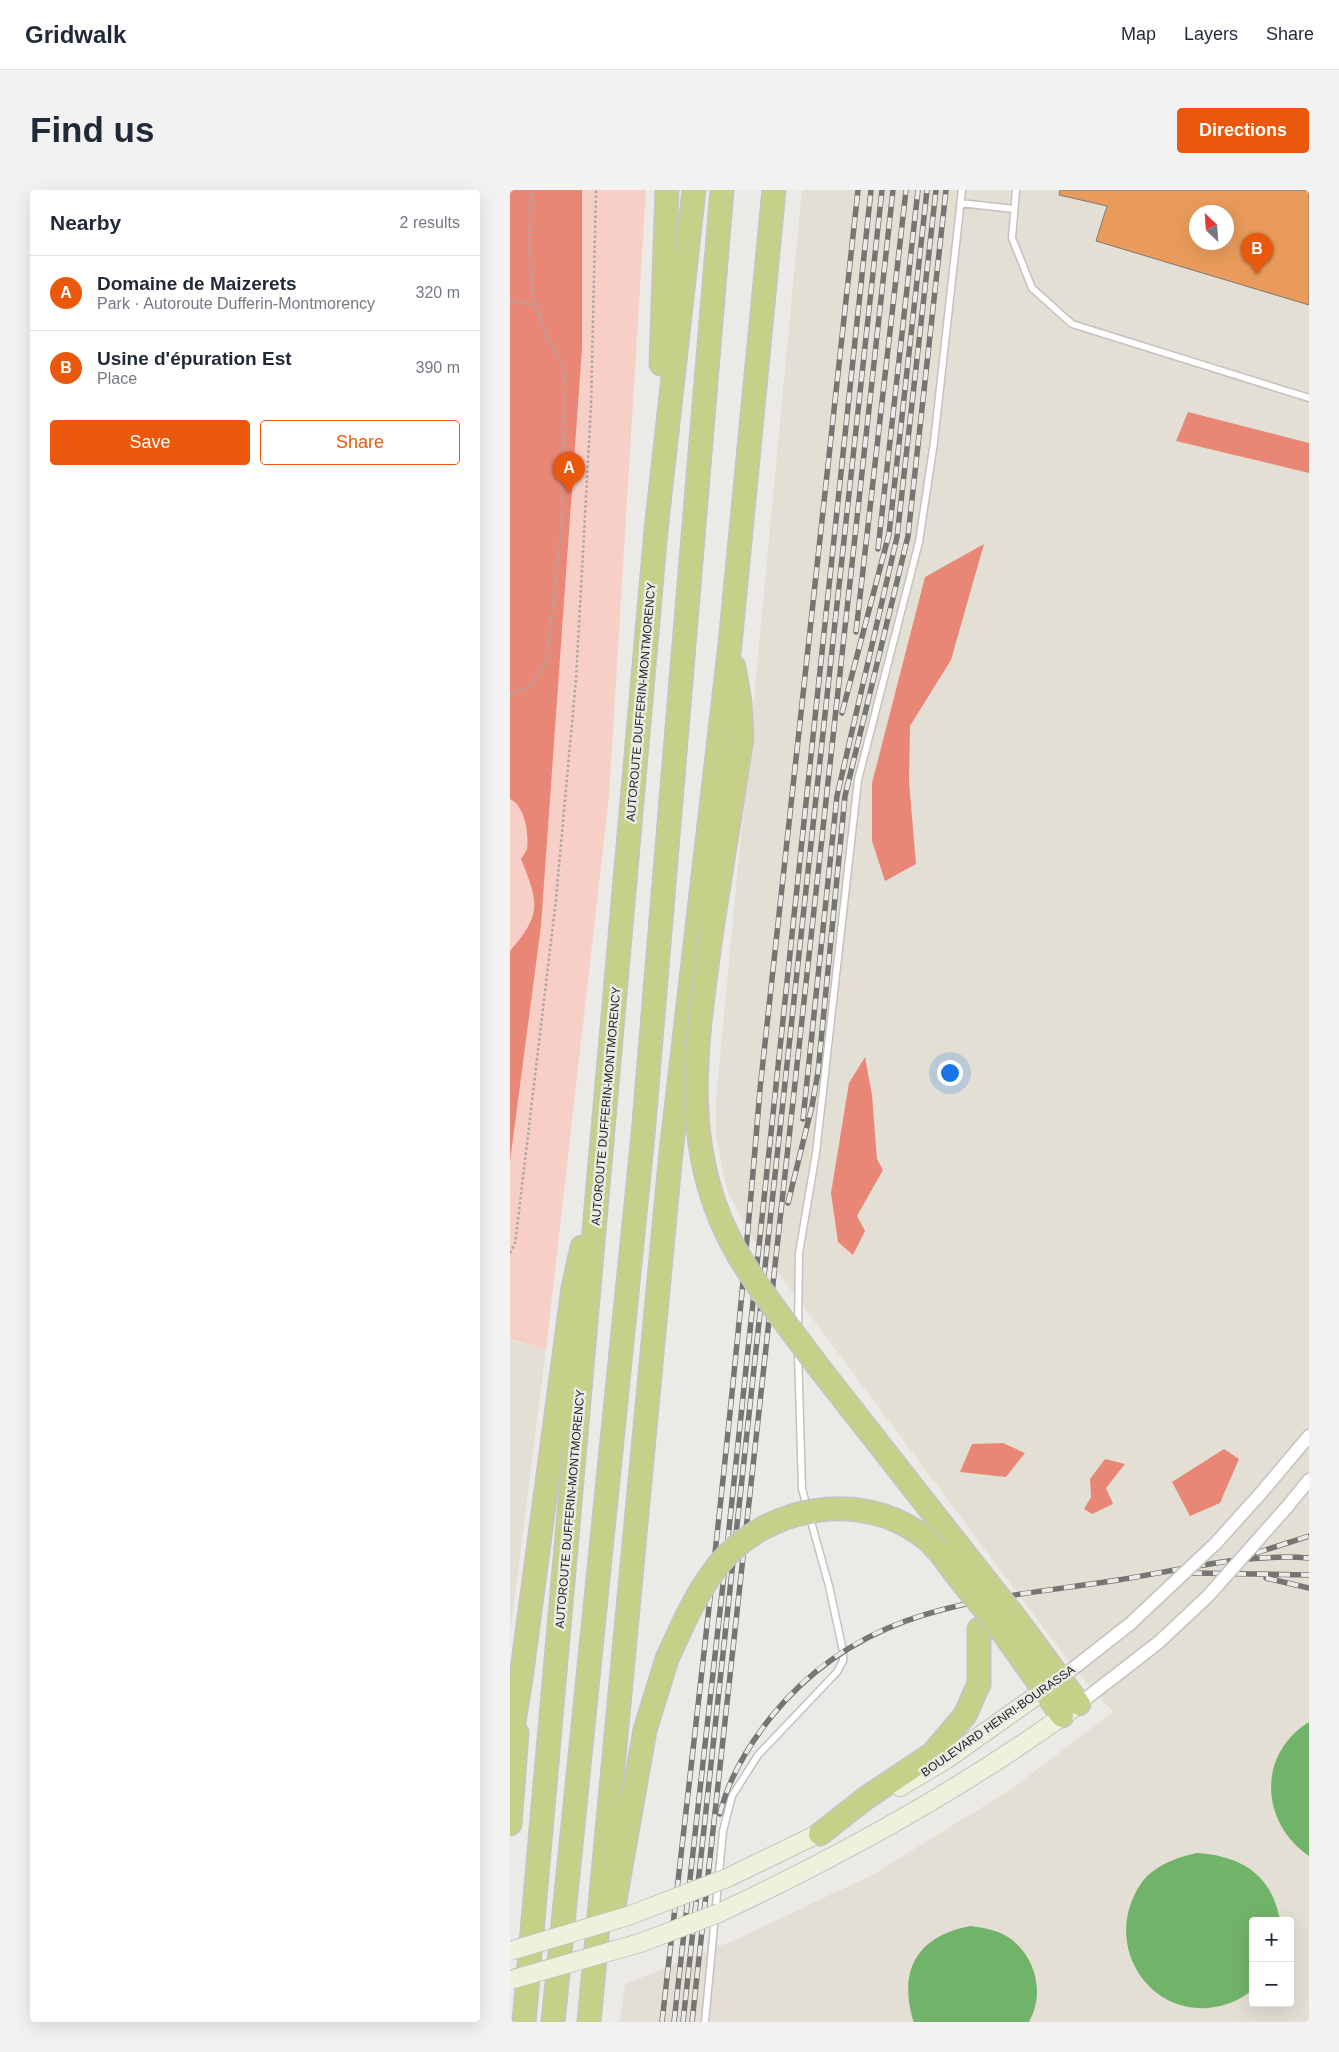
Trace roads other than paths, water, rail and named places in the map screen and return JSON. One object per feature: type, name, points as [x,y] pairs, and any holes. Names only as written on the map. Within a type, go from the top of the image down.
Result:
[{"type":"highway","points":[[656,530],[667,190]]},
{"type":"highway","name":"AUTOROUTE DUFFERIN-MONTMORENCY","points":[[524,2022],[656,530],[694,190]]},
{"type":"highway","points":[[553,2022],[643,1135],[722,190]]},
{"type":"highway","points":[[589,2022],[671,1152],[730,644],[774,190]]},
{"type":"highway","points":[[730,644],[740,702],[742,738],[712,929],[695,1068],[697,1126],[707,1183],[717,1212],[747,1267],[996,1622],[1053,1684],[1071,1710]]},
{"type":"highway","points":[[510,1748],[573,1288],[602,1156]]},
{"type":"highway","points":[[595,2022],[633,1793],[646,1730],[667,1659],[700,1592],[721,1563],[742,1542],[780,1520],[802,1512],[824,1509],[854,1510],[878,1514],[901,1523],[921,1534],[942,1554],[964,1585],[974,1606],[996,1622]]},
{"type":"highway","points":[[820,1834],[866,1798],[932,1754],[965,1714],[979,1684],[996,1622]]},
{"type":"highway","points":[[510,1824],[521,1678]]},
{"type":"main road","name":"BOULEVARD HENRI-BOURASSA","points":[[510,1951],[652,1908],[727,1878],[820,1834],[947,1759],[1053,1684]]},
{"type":"main road","points":[[510,1980],[640,1943],[719,1913],[795,1877],[896,1823],[978,1774],[1071,1710]]},
{"type":"street","name":"BOULEVARD HENRI-BOURASSA","points":[[1053,1684],[1130,1624],[1216,1543],[1309,1436]]},
{"type":"street","points":[[1071,1710],[1159,1642],[1208,1596],[1309,1480]]},
{"type":"lane","points":[[705,2022],[723,1831],[732,1796],[758,1755],[836,1672],[843,1661],[843,1651],[830,1586],[802,1489],[798,1365],[799,1253],[816,1153],[858,780],[919,542],[934,442],[962,190]]},
{"type":"lane","points":[[1016,190],[1012,238],[1032,288],[1072,324],[1309,398]]},
{"type":"lane","points":[[960,203],[1014,209]]},
{"type":"railway","points":[[662,2022],[727,1439],[760,1089],[858,190]]},
{"type":"railway","points":[[674,2022],[726,1557],[871,190]]},
{"type":"railway","points":[[683,2022],[882,190]]},
{"type":"railway","points":[[692,2022],[893,190]]},
{"type":"railway","points":[[856,632],[906,190]]},
{"type":"railway","points":[[878,549],[918,190]]},
{"type":"railway","points":[[842,713],[889,534],[927,190]]},
{"type":"railway","points":[[803,1119],[837,796],[897,537],[936,190]]},
{"type":"railway","points":[[788,1203],[812,1106],[818,1072],[845,796],[908,536],[946,190]]},
{"type":"railway","points":[[1256,1553],[1309,1536]]},
{"type":"railway","points":[[720,1814],[728,1788],[740,1763],[771,1717],[807,1679],[846,1650],[886,1629],[929,1613],[974,1602],[1020,1594],[1237,1560],[1285,1557],[1309,1558]]},
{"type":"railway","points":[[1191,1573],[1309,1575]]},
{"type":"railway","points":[[1266,1578],[1309,1588]]},
{"type":"place","name":"Usine d'épuration Est","points":[[1257,274]]},
{"type":"place","name":"Domaine de Maizerets","points":[[569,493]]}]
